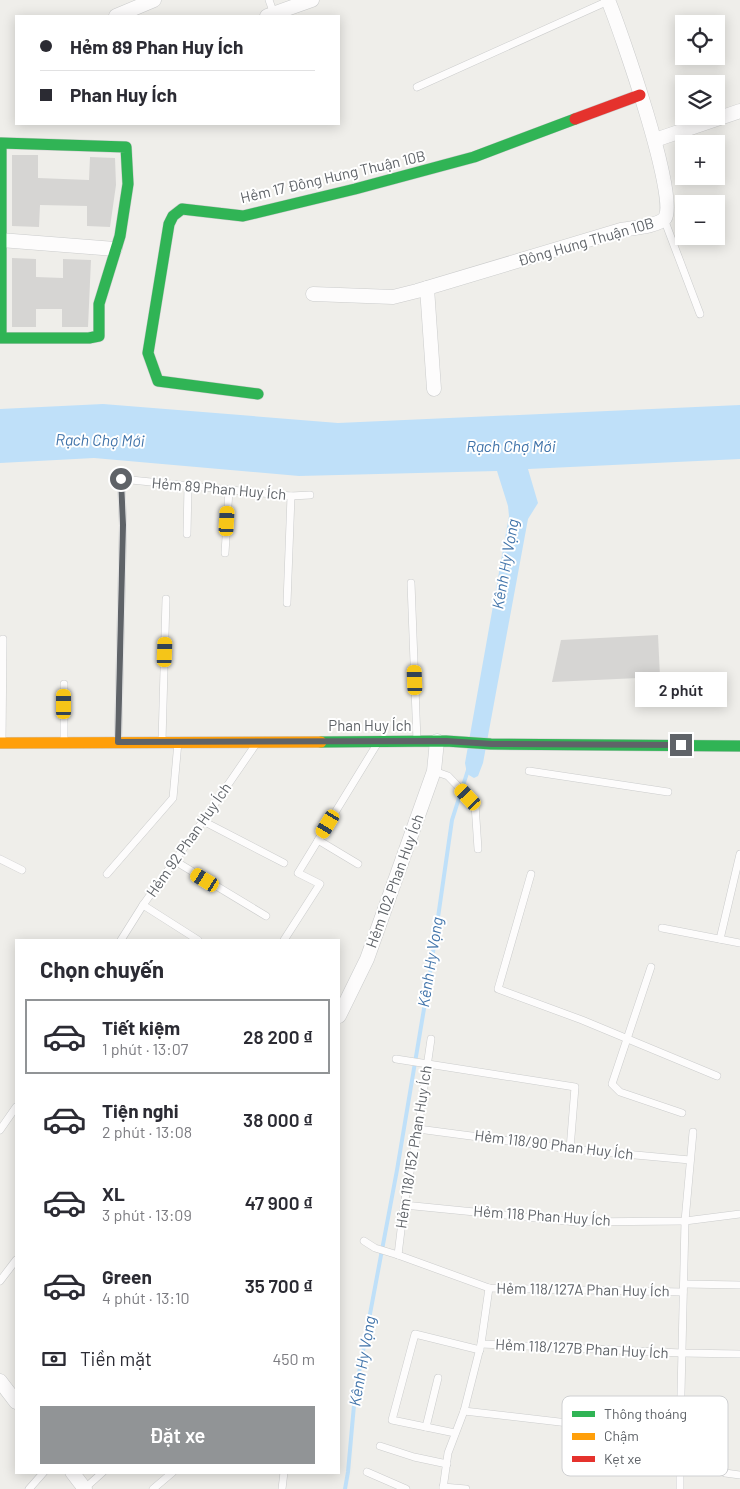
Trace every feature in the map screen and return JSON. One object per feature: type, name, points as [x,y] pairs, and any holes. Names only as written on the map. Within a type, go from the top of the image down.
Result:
[{"type":"street","points":[[118,15],[154,0]]},
{"type":"street","points":[[271,15],[312,0]]},
{"type":"street","name":"Đông Hưng Thuận 10B","points":[[313,294],[392,297],[621,230],[655,224],[664,219],[668,210],[667,195],[655,140],[608,1]]},
{"type":"street","name":"Hẻm 17 Đông Hưng Thuận 10B","points":[[258,394],[158,381],[148,353],[169,224],[173,216],[182,209],[242,216],[356,189],[474,157],[640,95]]},
{"type":"street","points":[[655,140],[740,111]]},
{"type":"street","points":[[1,143],[126,147],[128,184],[120,236],[115,250],[106,275],[100,304],[99,336],[89,338],[0,338],[1,143]]},
{"type":"street","points":[[0,240],[115,250]]},
{"type":"street","points":[[427,288],[434,389]]},
{"type":"street","name":"Phan Huy Ích","points":[[1,743],[442,741],[492,744],[740,746]]},
{"type":"street","name":"Hẻm 102 Phan Huy Ích","points":[[340,1014],[367,959],[434,771],[442,741]]},
{"type":"street","points":[[0,1381],[15,1401]]},
{"type":"street","points":[[73,1474],[84,1489]]},
{"type":"lane","points":[[269,0],[271,15]]},
{"type":"lane","points":[[417,87],[608,1]]},
{"type":"lane","points":[[664,219],[700,314]]},
{"type":"lane","name":"Hẻm 89 Phan Huy Ích","points":[[118,742],[123,525],[121,479],[291,496],[310,495]]},
{"type":"lane","points":[[187,534],[188,486]]},
{"type":"lane","points":[[225,553],[228,490]]},
{"type":"lane","points":[[287,603],[291,496]]},
{"type":"lane","points":[[411,582],[417,741]]},
{"type":"lane","points":[[162,742],[166,599]]},
{"type":"lane","points":[[1,743],[3,639]]},
{"type":"lane","points":[[64,684],[64,743]]},
{"type":"lane","name":"Hẻm 92 Phan Huy Ích","points":[[122,939],[143,905],[203,822],[257,741]]},
{"type":"lane","points":[[285,939],[320,884],[298,873],[378,741]]},
{"type":"lane","points":[[107,874],[173,798],[178,761],[178,742]]},
{"type":"lane","points":[[434,771],[448,776],[475,804],[478,848]]},
{"type":"lane","points":[[529,771],[668,792]]},
{"type":"lane","points":[[203,822],[284,863]]},
{"type":"lane","points":[[318,840],[358,864]]},
{"type":"lane","points":[[720,939],[740,854]]},
{"type":"lane","points":[[0,859],[22,870]]},
{"type":"lane","points":[[175,861],[266,916]]},
{"type":"lane","points":[[531,874],[498,989],[582,1020],[717,1076]]},
{"type":"lane","points":[[143,905],[196,939]]},
{"type":"lane","points":[[662,928],[740,943]]},
{"type":"lane","points":[[651,967],[612,1084],[620,1092],[682,1113]]},
{"type":"lane","name":"Hẻm 118/152 Phan Huy Ích","points":[[398,1255],[404,1205],[418,1129],[431,1039]]},
{"type":"lane","points":[[396,1059],[575,1087],[570,1149]]},
{"type":"lane","points":[[0,1130],[15,1108]]},
{"type":"lane","name":"Hẻm 118/90 Phan Huy Ích","points":[[418,1129],[570,1149],[690,1160]]},
{"type":"lane","points":[[681,1396],[685,1221],[693,1132]]},
{"type":"lane","name":"Hẻm 118 Phan Huy Ích","points":[[404,1205],[577,1222],[685,1221],[740,1214]]},
{"type":"lane","name":"Hẻm 118/127A Phan Huy Ích","points":[[364,1241],[390,1254],[398,1255],[489,1288],[683,1292]]},
{"type":"lane","points":[[0,1281],[15,1261]]},
{"type":"lane","points":[[684,1284],[740,1285]]},
{"type":"lane","points":[[466,1489],[443,1488],[448,1453],[464,1411],[481,1347],[489,1288]]},
{"type":"lane","name":"Hẻm 118/127B Phan Huy Ích","points":[[426,1427],[392,1420],[415,1334],[481,1347],[740,1354]]},
{"type":"lane","points":[[438,1378],[426,1427],[455,1433]]},
{"type":"lane","points":[[464,1411],[562,1422]]},
{"type":"lane","points":[[380,1446],[414,1457],[446,1464]]},
{"type":"lane","points":[[367,1472],[406,1489]]},
{"type":"lane","points":[[29,1489],[42,1474]]},
{"type":"lane","points":[[84,1489],[101,1474]]},
{"type":"lane","points":[[153,1489],[171,1474]]},
{"type":"lane","points":[[282,1489],[284,1474]]},
{"type":"lane","points":[[680,1476],[680,1489]]},
{"type":"water","name":"Rạch Chợ Mới","points":[[103,404],[338,423],[740,405],[740,459],[528,469],[538,503],[528,519],[483,763],[478,776],[474,778],[467,774],[465,763],[509,516],[508,506],[497,471],[299,476],[94,458],[0,463],[0,409]]},
{"type":"building","points":[[12,155],[38,155],[38,178],[89,180],[90,157],[115,158],[116,185],[110,227],[87,226],[87,206],[40,205],[39,227],[12,226]]},
{"type":"building","points":[[12,258],[36,259],[36,277],[63,278],[63,259],[91,260],[88,327],[62,327],[62,309],[36,309],[36,327],[12,327]]},
{"type":"building","points":[[658,635],[660,677],[552,682],[561,640]]},
{"type":"waterway","name":"Kênh Hy Vọng","points":[[345,1489],[355,1394],[397,1170],[430,973],[452,820],[468,770]]},
{"type":"traffic: fast","points":[[258,394],[158,381],[148,353],[169,224],[173,216],[182,209],[243,216],[355,189],[474,157],[575,119]]},
{"type":"traffic: fast","points":[[0,338],[89,338],[99,336],[99,304],[120,236],[128,184],[126,147],[1,143],[1,338]]},
{"type":"traffic: fast","points":[[321,742],[446,741],[491,744],[740,746]]},
{"type":"traffic: slow","points":[[0,743],[321,742]]},
{"type":"traffic: jam","points":[[575,119],[640,95]]},
{"type":"route","points":[[121,479],[123,525],[118,742],[446,741],[492,744],[681,745]]}]
